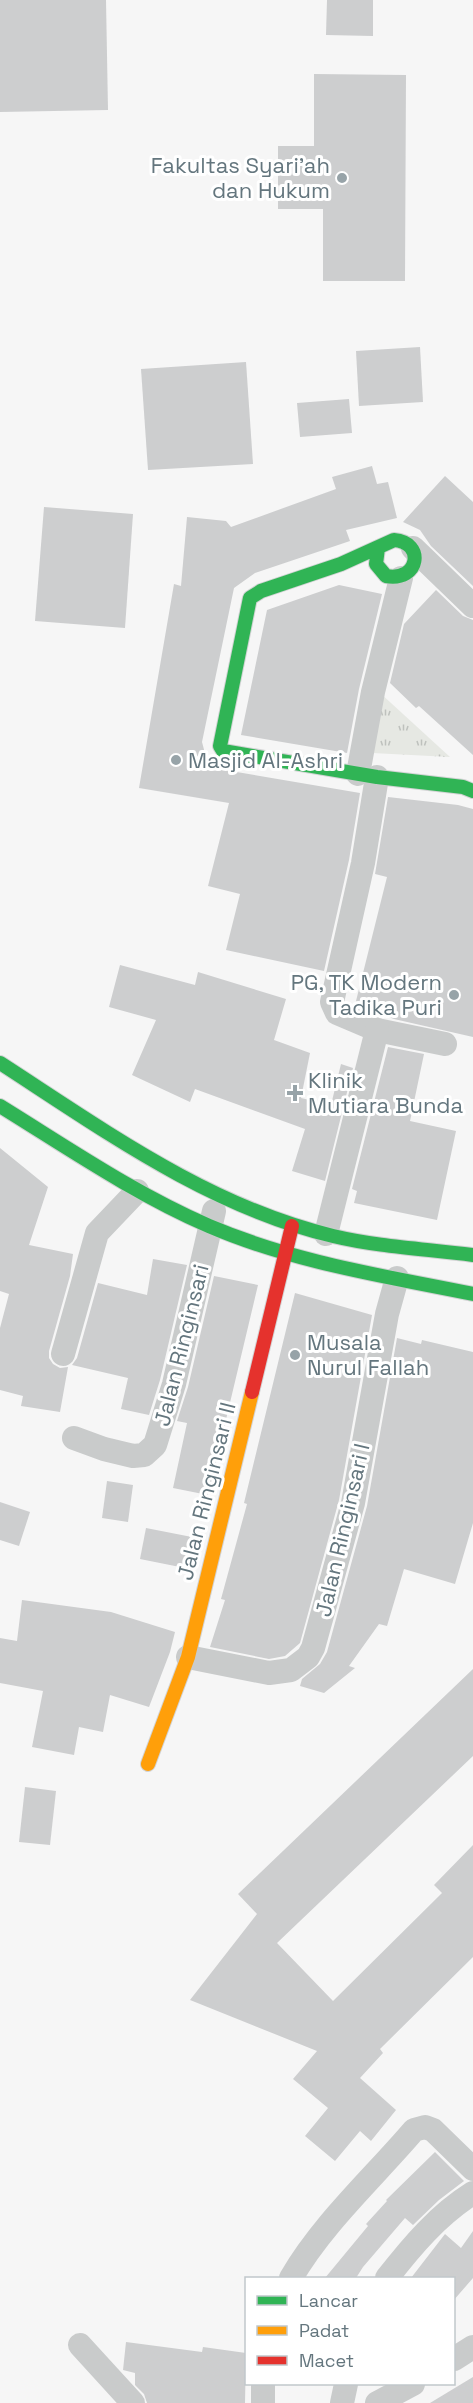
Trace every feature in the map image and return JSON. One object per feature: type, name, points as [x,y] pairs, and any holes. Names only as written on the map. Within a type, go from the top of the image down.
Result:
[{"type":"street","points":[[473,606],[405,541],[395,539],[386,541],[378,548],[261,591],[250,598],[220,746],[223,751],[367,775],[463,787],[473,791]]},
{"type":"street","points":[[378,548],[376,564],[380,571],[394,579],[409,573],[414,566],[415,557],[412,548]]},
{"type":"street","points":[[401,578],[373,692],[363,863],[332,1002],[337,1013],[377,1030],[445,1044]]},
{"type":"street","points":[[326,1234],[377,1030]]},
{"type":"street","points":[[0,1063],[153,1162],[219,1194],[292,1224],[326,1234],[473,1255]]},
{"type":"street","points":[[0,1106],[137,1191],[210,1226],[336,1268],[473,1294]]},
{"type":"street","points":[[63,1354],[97,1233],[137,1191]]},
{"type":"street","name":"Jalan Ringinsari","points":[[74,1438],[133,1456],[144,1455],[155,1445],[174,1384],[219,1194]]},
{"type":"street","name":"Jalan Ringinsari II","points":[[148,1764],[188,1657],[292,1224]]},
{"type":"street","name":"Jalan Ringinsari I","points":[[188,1657],[275,1673],[291,1670],[308,1657],[330,1591],[353,1503],[385,1325],[397,1278]]},
{"type":"street","points":[[292,2277],[333,2222],[414,2130],[425,2127],[433,2130],[473,2169]]},
{"type":"street","points":[[388,2277],[413,2244],[456,2204],[473,2193]]},
{"type":"street","points":[[80,2345],[133,2403]]},
{"type":"street","points":[[455,2358],[473,2347]]},
{"type":"street","points":[[262,2403],[263,2385]]},
{"type":"street","points":[[342,2403],[346,2385]]},
{"type":"street","points":[[377,2403],[411,2385]]},
{"type":"green space","points":[[379,692],[450,757],[372,753]]},
{"type":"building","points":[[0,0],[106,0],[108,110],[0,112]]},
{"type":"building","points":[[327,0],[373,0],[373,36],[326,35]]},
{"type":"building","name":"Fakultas Syari'ah dan Hukum","points":[[314,74],[406,75],[405,281],[323,281],[323,209],[278,209],[278,146],[314,146]]},
{"type":"building","points":[[420,347],[423,402],[359,406],[356,351]]},
{"type":"building","points":[[246,362],[253,464],[148,470],[141,369]]},
{"type":"building","points":[[349,399],[352,433],[300,437],[297,403]]},
{"type":"building","points":[[372,466],[377,484],[388,482],[397,518],[346,530],[350,541],[255,573],[234,588],[202,742],[207,761],[219,769],[360,793],[349,860],[324,971],[226,950],[240,894],[208,886],[229,803],[139,788],[174,584],[181,586],[187,517],[226,521],[231,527],[336,489],[332,477]]},
{"type":"building","points":[[445,476],[473,502],[473,586],[431,546],[420,530],[403,522]]},
{"type":"building","points":[[44,507],[133,514],[125,628],[35,621]]},
{"type":"building","points":[[339,585],[382,594],[359,689],[347,753],[241,735],[267,610]]},
{"type":"building","points":[[436,590],[463,616],[473,620],[473,755],[419,706],[416,708],[390,683],[404,624]]},
{"type":"building","points":[[388,797],[458,805],[473,809],[473,1037],[394,1019],[355,1005],[387,877],[375,874]]},
{"type":"building","points":[[120,965],[195,985],[198,972],[286,999],[274,1040],[310,1053],[301,1098],[331,1105],[341,1064],[353,1068],[325,1181],[292,1171],[305,1129],[195,1089],[190,1102],[132,1075],[156,1020],[109,1007]]},
{"type":"building","points":[[388,1047],[424,1054],[410,1121],[456,1131],[437,1220],[354,1203],[357,1191],[352,1189]]},
{"type":"building","points":[[0,1148],[48,1187],[29,1245],[73,1254],[70,1276],[49,1351],[49,1358],[53,1364],[60,1368],[68,1367],[60,1412],[21,1406],[23,1396],[0,1390],[0,1328],[9,1294],[0,1291]]},
{"type":"building","points":[[153,1259],[187,1265],[160,1380],[149,1415],[121,1409],[128,1378],[72,1365],[77,1358],[98,1283],[147,1295]]},
{"type":"building","points":[[214,1276],[258,1285],[208,1495],[173,1488],[187,1423],[177,1421],[188,1387]]},
{"type":"building","points":[[295,1293],[372,1315],[339,1500],[300,1643],[285,1656],[269,1659],[210,1647],[225,1600],[221,1599],[247,1504],[244,1503]]},
{"type":"building","points":[[397,1338],[421,1344],[422,1340],[473,1352],[473,1523],[455,1584],[404,1569],[387,1626],[379,1624],[349,1666],[355,1668],[324,1693],[300,1686],[302,1679],[320,1664],[327,1652],[367,1506]]},
{"type":"building","points":[[107,1481],[133,1485],[128,1522],[102,1518]]},
{"type":"building","points":[[0,1502],[30,1512],[19,1546],[0,1540]]},
{"type":"building","points":[[146,1528],[197,1538],[190,1569],[140,1559]]},
{"type":"building","points":[[22,1600],[111,1612],[175,1632],[170,1652],[149,1707],[110,1695],[103,1732],[79,1727],[74,1755],[32,1747],[43,1691],[0,1683],[0,1638],[17,1641]]},
{"type":"building","points":[[473,1669],[473,1756],[277,1943],[333,2001],[442,1893],[434,1885],[473,1845],[473,1957],[380,2049],[383,2053],[360,2078],[396,2110],[371,2141],[360,2131],[335,2161],[305,2136],[328,2108],[293,2079],[317,2051],[190,2000],[257,1914],[238,1894]]},
{"type":"building","points":[[25,1787],[56,1791],[50,1845],[19,1842]]},
{"type":"building","points":[[435,2152],[464,2181],[439,2200],[413,2225],[405,2218],[357,2277],[326,2277],[368,2226],[366,2224],[386,2200]]},
{"type":"building","points":[[473,2231],[473,2278],[455,2299],[455,2277],[412,2277],[445,2234],[461,2248]]},
{"type":"building","points":[[126,2342],[202,2352],[203,2347],[245,2353],[245,2403],[147,2403],[144,2394],[135,2385],[135,2373],[123,2370]]},
{"type":"building","points":[[473,2377],[473,2403],[430,2403]]},
{"type":"traffic: fast","points":[[378,548],[376,564],[386,576],[397,576],[412,568],[414,554],[411,547],[404,542],[394,540],[341,564],[261,591],[250,598],[220,746],[223,751],[377,777],[463,787],[473,791]]},
{"type":"traffic: fast","points":[[0,1063],[119,1140],[201,1186],[244,1206],[288,1223],[350,1240],[473,1255]]},
{"type":"traffic: fast","points":[[0,1106],[155,1200],[241,1239],[306,1259],[473,1294]]},
{"type":"traffic: slow","points":[[148,1764],[188,1657],[252,1392]]},
{"type":"traffic: jam","points":[[252,1392],[292,1226]]},
{"type":"place","name":"Fakultas Syari'ah dan Hukum","points":[[342,178]]},
{"type":"place","name":"Masjid Al-Ashri","points":[[176,760]]},
{"type":"place","name":"PG, TK Modern Tadika Puri","points":[[454,995]]},
{"type":"place","name":"Klinik Mutiara Bunda","points":[[295,1093]]},
{"type":"place","name":"Musala Nurul Fallah","points":[[295,1355]]}]
